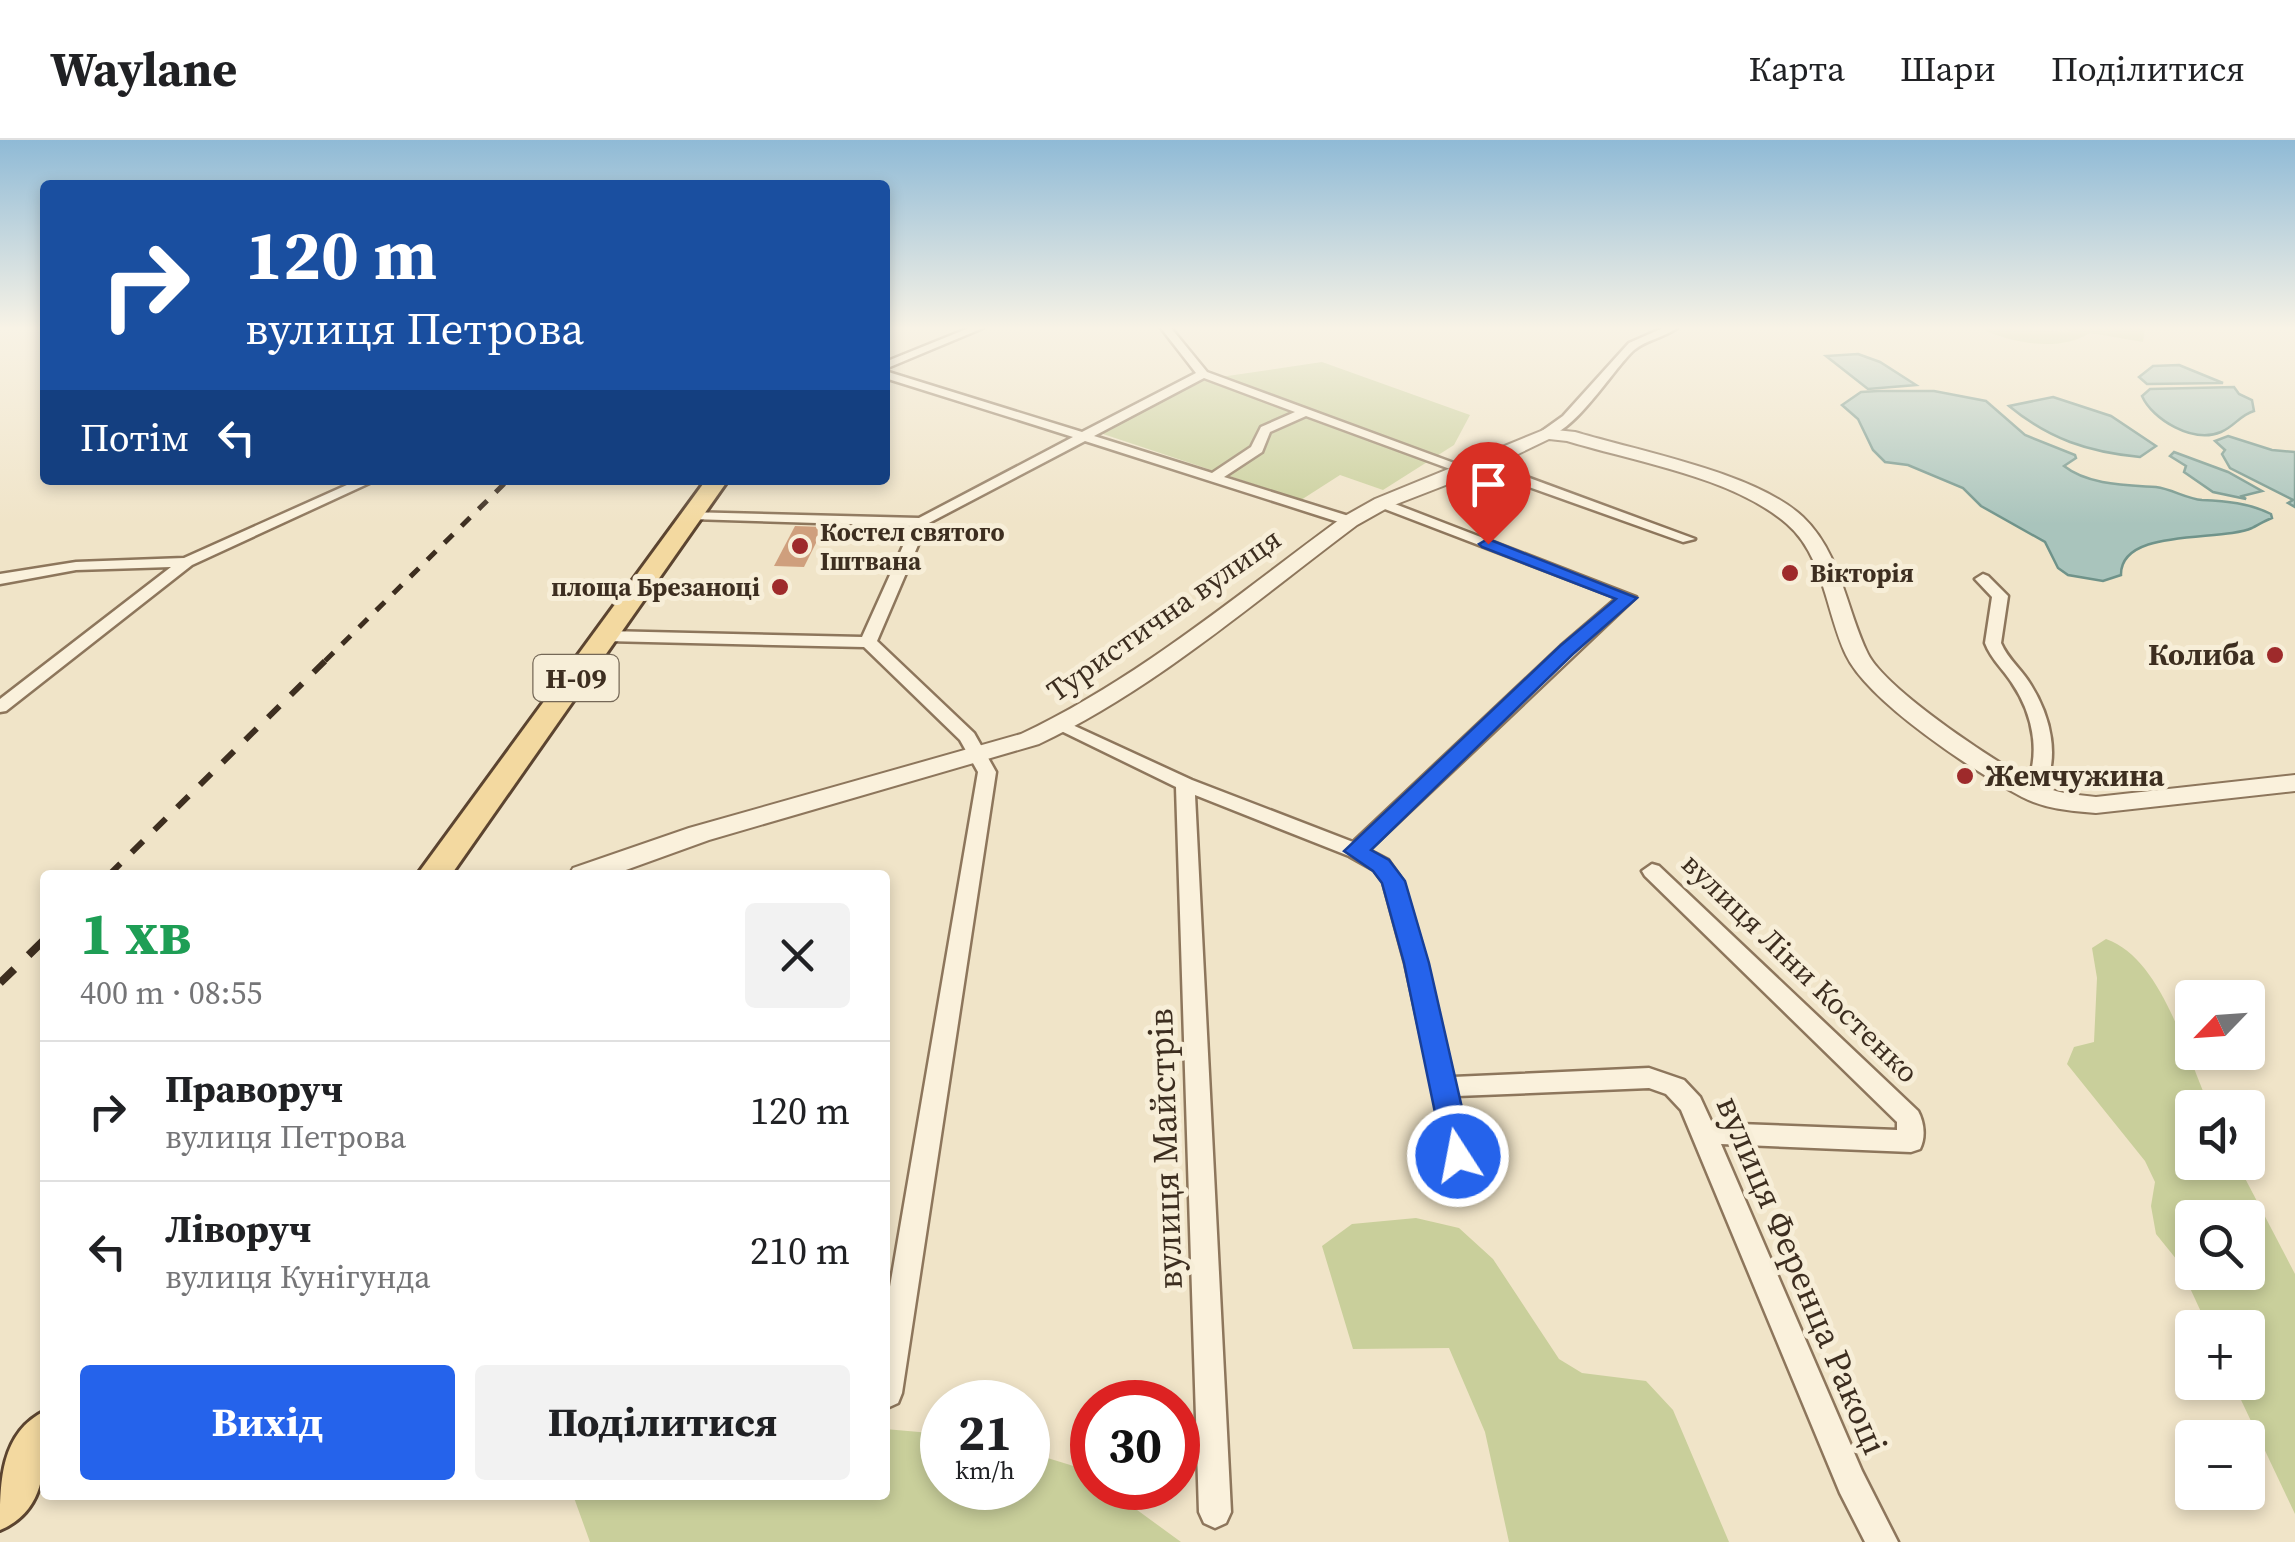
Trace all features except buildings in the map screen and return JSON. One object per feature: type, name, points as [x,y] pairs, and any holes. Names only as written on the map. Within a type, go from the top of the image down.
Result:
[{"type":"main road","name":"Н-09","points":[[438,870],[713,485]]},
{"type":"main road","points":[[0,1504],[40,1444]]},
{"type":"street","points":[[956,393],[1350,521]]},
{"type":"street","points":[[692,515],[921,522],[1166,393]]},
{"type":"street","points":[[1255,393],[1688,538]]},
{"type":"street","name":"Туристична вулиця","points":[[597,870],[699,834],[982,756],[1060,726],[1138,678],[1350,521],[1382,503],[1474,468],[1546,434],[1567,419],[1589,393]]},
{"type":"street","points":[[1214,478],[1257,449],[1265,430],[1304,412]]},
{"type":"street","points":[[1546,434],[1569,436],[1706,475],[1743,488],[1796,521],[1825,563],[1857,654],[1868,672],[1931,727],[2033,792],[2062,802],[2096,805],[2295,784]]},
{"type":"street","points":[[0,707],[187,562],[359,485]]},
{"type":"street","points":[[1356,851],[1567,650],[1628,598],[1382,503]]},
{"type":"street","points":[[868,642],[921,522]]},
{"type":"street","points":[[0,579],[76,566],[187,562]]},
{"type":"street","points":[[1983,579],[2000,596],[1992,639],[2003,665],[2023,686],[2046,756],[2044,776],[2033,792]]},
{"type":"street","points":[[606,636],[868,642],[968,737],[982,756],[987,772],[890,1374]]},
{"type":"street","points":[[1060,726],[1186,784],[1356,851],[1381,865],[1394,881],[1458,1156]]},
{"type":"street","name":"вулиця Майстрів","points":[[1186,784],[1215,1512]]},
{"type":"street","name":"вулиця Ліни Костенко","points":[[1652,871],[1909,1118],[1911,1141],[1702,1133]]},
{"type":"street","name":"вулиця Ференца Ракоці","points":[[1444,1087],[1648,1078],[1675,1088],[1691,1104],[1850,1482],[1882,1542]]},
{"type":"green space","points":[[1178,393],[1410,393],[1470,415],[1454,445],[1383,490],[1340,475],[1301,500],[1100,433]]},
{"type":"green space","points":[[2106,939],[2126,950],[2143,967],[2175,1022],[2175,1070],[2195,1070],[2203,1090],[2175,1090],[2175,1180],[2246,1180],[2256,1200],[2175,1200],[2175,1258],[2156,1234],[2151,1206],[2155,1182],[2145,1161],[2067,1064],[2074,1047],[2094,1042],[2097,978],[2092,948]]},
{"type":"green space","points":[[2265,1217],[2295,1274],[2295,1514],[2265,1451],[2265,1420],[2251,1420],[2241,1400],[2265,1400],[2265,1310],[2200,1310],[2191,1290],[2265,1290]]},
{"type":"green space","points":[[1416,1218],[1459,1228],[1493,1259],[1559,1359],[1582,1373],[1646,1381],[1673,1410],[1729,1542],[1509,1542],[1485,1432],[1449,1348],[1353,1349],[1322,1246],[1352,1224]]},
{"type":"green space","points":[[890,1429],[920,1432],[920,1510],[1050,1510],[1050,1459],[1070,1465],[1070,1510],[1137,1510],[1181,1542],[590,1542],[575,1500],[890,1500]]},
{"type":"water","points":[[1859,393],[1947,393],[1986,401],[2025,435],[2075,455],[2064,466],[2084,477],[2246,505],[2271,514],[2272,518],[2238,532],[2175,539],[2137,549],[2125,560],[2121,575],[2103,581],[2068,575],[2058,568],[2045,542],[1981,506],[1963,488],[1908,465],[1885,462],[1873,450],[1858,419],[1842,405]]},
{"type":"water","points":[[2239,393],[2252,400],[2254,411],[2226,430],[2198,435],[2164,421],[2142,396]]},
{"type":"water","points":[[2053,397],[2111,416],[2156,446],[2140,457],[2103,452],[2054,435],[2009,406]]},
{"type":"water","points":[[2228,436],[2272,450],[2295,452],[2295,507],[2288,503],[2293,500],[2230,468],[2222,454],[2225,450],[2215,441]]},
{"type":"water","points":[[2174,452],[2228,472],[2262,491],[2242,496],[2246,499],[2213,492],[2184,472],[2186,466],[2170,456]]},
{"type":"railway","points":[[325,661],[503,485]]},
{"type":"railway","points":[[114,870],[328,658]]},
{"type":"railway","points":[[0,983],[40,944]]},
{"type":"place","name":"Костел святого Іштвана","points":[[800,546]]},
{"type":"place","name":"Вікторія","points":[[1790,573]]},
{"type":"place","name":"площа Брезаноці","points":[[780,587]]},
{"type":"place","name":"Колиба","points":[[2275,655]]},
{"type":"place","name":"Жемчужина","points":[[1965,776]]},
{"type":"route","points":[[1458,1156],[1394,881],[1381,865],[1356,851],[1567,650],[1628,598],[1488,544]]}]
